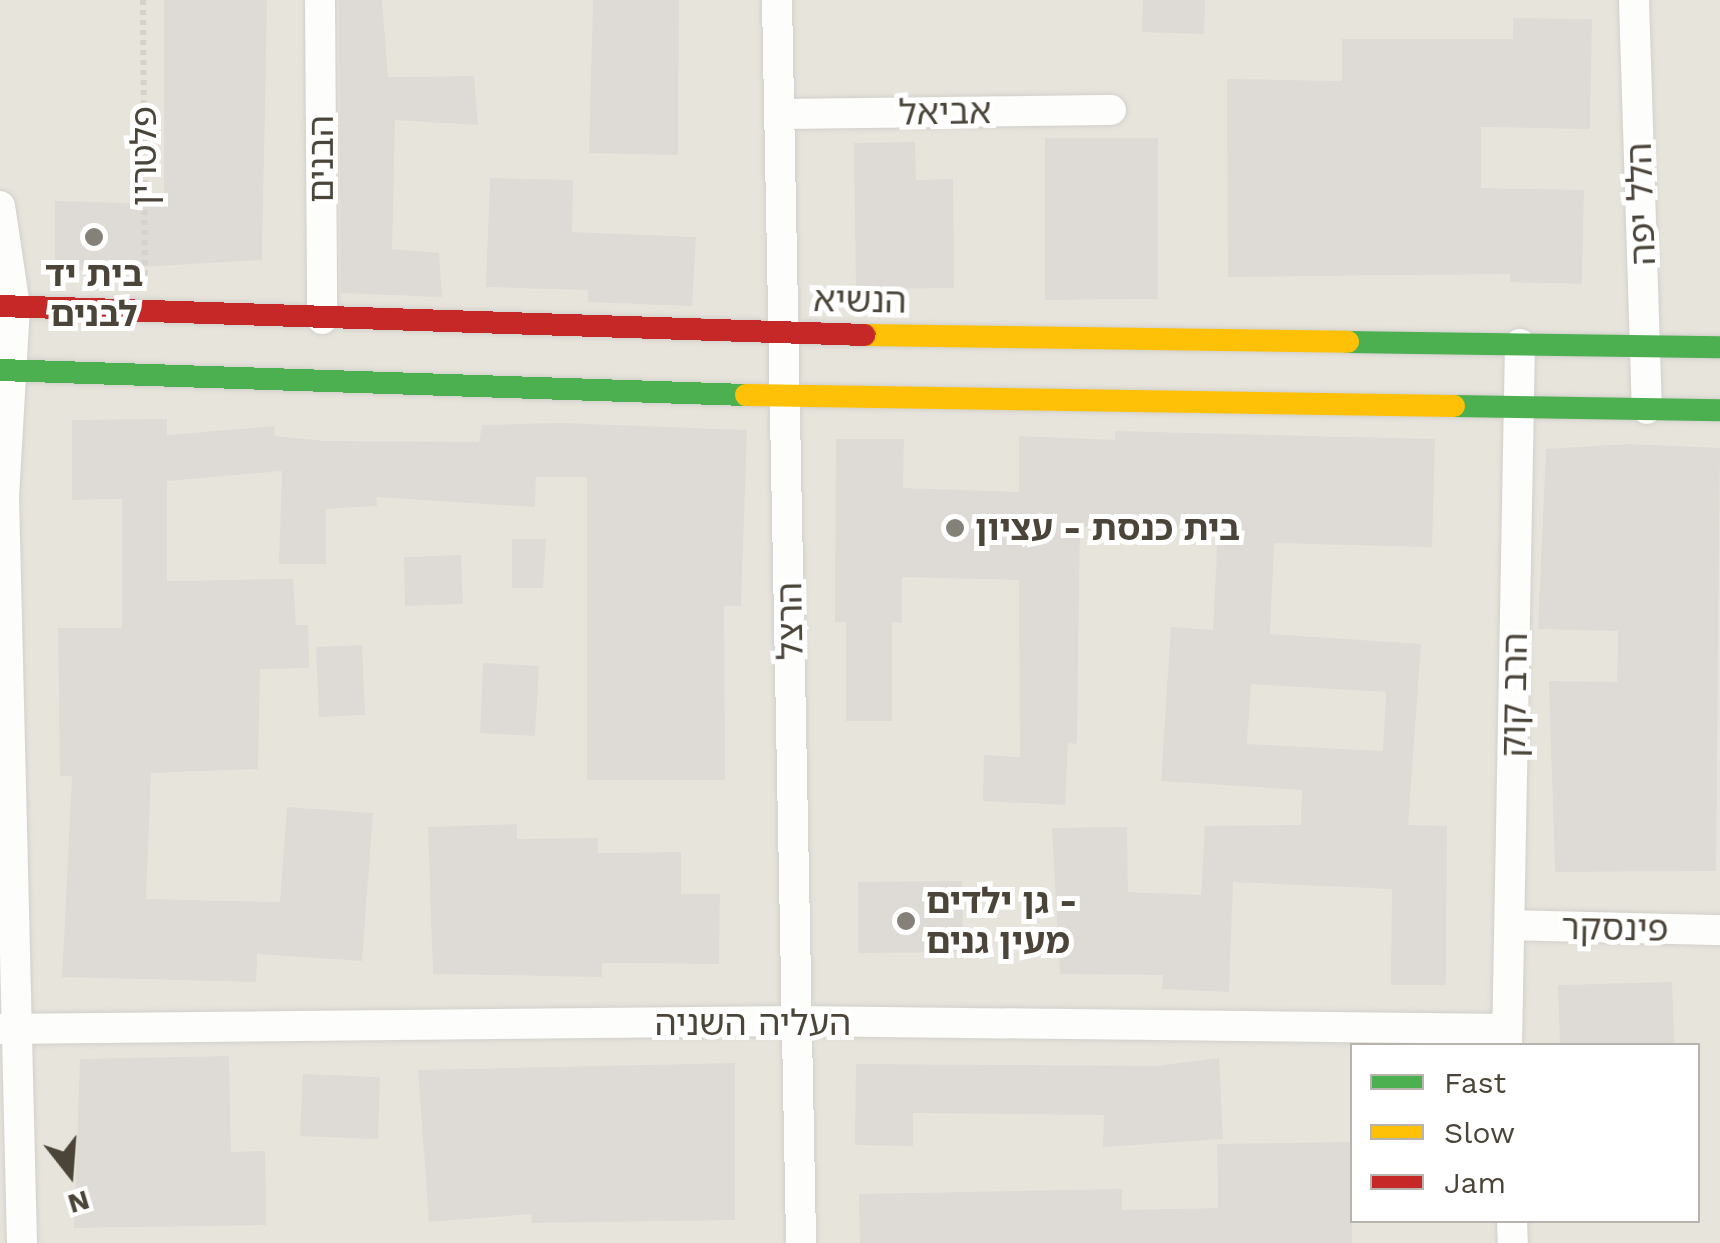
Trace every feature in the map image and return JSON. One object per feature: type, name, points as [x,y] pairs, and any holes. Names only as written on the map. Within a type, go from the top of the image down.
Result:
[{"type":"main road","name":"הנשיא","points":[[8,306],[786,334],[1720,347]]},
{"type":"main road","points":[[7,370],[786,396],[1720,410]]},
{"type":"street","name":"הבנים","points":[[320,0],[322,318]]},
{"type":"street","name":"הרצל","points":[[776,0],[786,334],[801,1243]]},
{"type":"street","name":"הלל יפה","points":[[1634,0],[1648,409]]},
{"type":"street","name":"אביאל","points":[[779,114],[1111,110]]},
{"type":"street","points":[[0,206],[8,306],[2,489],[8,1029],[22,1243]]},
{"type":"street","name":"הרב קוק","points":[[1506,1037],[1520,344]]},
{"type":"street","name":"פינסקר","points":[[1510,926],[1720,930]]},
{"type":"street","name":"העליה השניה","points":[[8,1029],[796,1022],[1506,1037]]},
{"type":"path","name":"פלטרין","points":[[143,0],[144,311]]},
{"type":"shaded area","points":[[0,0],[1720,0],[1720,1243],[0,1243]]},
{"type":"building","points":[[164,0],[267,0],[262,260],[55,272],[55,201],[164,204]]},
{"type":"building","points":[[339,0],[382,0],[388,77],[474,76],[478,125],[395,120],[392,249],[439,253],[442,297],[341,293]]},
{"type":"building","points":[[593,0],[679,0],[678,155],[589,153]]},
{"type":"building","points":[[1143,0],[1205,0],[1204,34],[1142,32]]},
{"type":"building","points":[[1513,18],[1592,19],[1590,129],[1481,127],[1481,188],[1584,190],[1582,284],[1510,282],[1510,274],[1228,277],[1227,79],[1342,81],[1342,39],[1513,39]]},
{"type":"building","points":[[1045,138],[1158,138],[1158,299],[1045,300]]},
{"type":"building","points":[[915,142],[916,180],[953,179],[954,288],[856,289],[854,143]]},
{"type":"building","points":[[490,178],[573,180],[572,232],[696,237],[692,306],[588,302],[588,290],[486,287]]},
{"type":"building","points":[[167,419],[167,435],[274,426],[275,436],[324,441],[479,442],[482,425],[562,423],[747,430],[741,606],[724,606],[725,780],[587,780],[587,477],[536,477],[535,507],[376,497],[377,506],[326,509],[326,564],[279,564],[282,471],[167,481],[167,581],[293,579],[296,625],[308,625],[309,668],[260,669],[258,769],[151,773],[146,899],[280,902],[287,807],[373,813],[362,961],[257,954],[256,982],[62,977],[72,776],[60,776],[58,628],[122,628],[122,499],[72,500],[72,420]]},
{"type":"building","points":[[1115,431],[1435,439],[1432,547],[1274,543],[1270,634],[1421,644],[1408,825],[1447,826],[1446,985],[1391,985],[1392,889],[1233,882],[1229,992],[1162,989],[1163,975],[1060,974],[1052,828],[1127,827],[1128,892],[1201,895],[1205,826],[1301,825],[1302,790],[1161,781],[1171,627],[1213,630],[1218,527],[1080,527],[1077,744],[1068,743],[1065,805],[983,801],[984,755],[1020,757],[1019,580],[902,577],[902,623],[892,622],[892,721],[846,721],[846,622],[835,622],[836,439],[904,439],[903,488],[1019,492],[1019,436],[1115,440]],"holes":[[[1251,684],[1386,692],[1383,751],[1247,744]]]},
{"type":"building","points":[[1629,444],[1720,448],[1716,871],[1555,872],[1549,681],[1617,682],[1618,631],[1538,629],[1546,449]]},
{"type":"building","points":[[512,539],[546,539],[543,588],[512,588]]},
{"type":"building","points":[[461,555],[463,604],[405,606],[404,557]]},
{"type":"building","points":[[362,645],[365,715],[319,717],[316,647]]},
{"type":"building","points":[[483,663],[539,666],[535,736],[480,733]]},
{"type":"building","points":[[517,824],[517,839],[598,838],[598,853],[681,852],[681,894],[720,894],[719,964],[602,963],[602,977],[433,974],[428,827]]},
{"type":"building","points":[[962,881],[963,952],[858,953],[858,882]]},
{"type":"building","points":[[1672,982],[1674,1043],[1560,1043],[1558,985]]},
{"type":"building","points":[[229,1056],[231,1152],[265,1151],[266,1225],[74,1228],[80,1059]]},
{"type":"building","points":[[1219,1058],[1223,1139],[1103,1147],[1104,1115],[913,1113],[913,1146],[855,1145],[856,1064],[1156,1066]]},
{"type":"building","points":[[735,1063],[735,1220],[532,1223],[531,1214],[429,1222],[418,1070]]},
{"type":"building","points":[[303,1074],[380,1077],[378,1139],[300,1136]]},
{"type":"building","points":[[1350,1142],[1352,1243],[860,1243],[859,1194],[1122,1189],[1122,1210],[1218,1208],[1217,1144]]},
{"type":"traffic: fast","points":[[1348,342],[1720,347]]},
{"type":"traffic: fast","points":[[0,370],[746,395]]},
{"type":"traffic: fast","points":[[1454,406],[1720,410]]},
{"type":"traffic: slow","points":[[865,335],[1348,342]]},
{"type":"traffic: slow","points":[[746,395],[1454,406]]},
{"type":"traffic: jam","points":[[0,306],[865,335]]},
{"type":"place","name":"בית יד לבנים","points":[[94,237]]},
{"type":"place","name":"בית כנסת - עציון","points":[[955,528]]},
{"type":"place","name":"גן ילדים - מעין גנים","points":[[906,921]]}]
